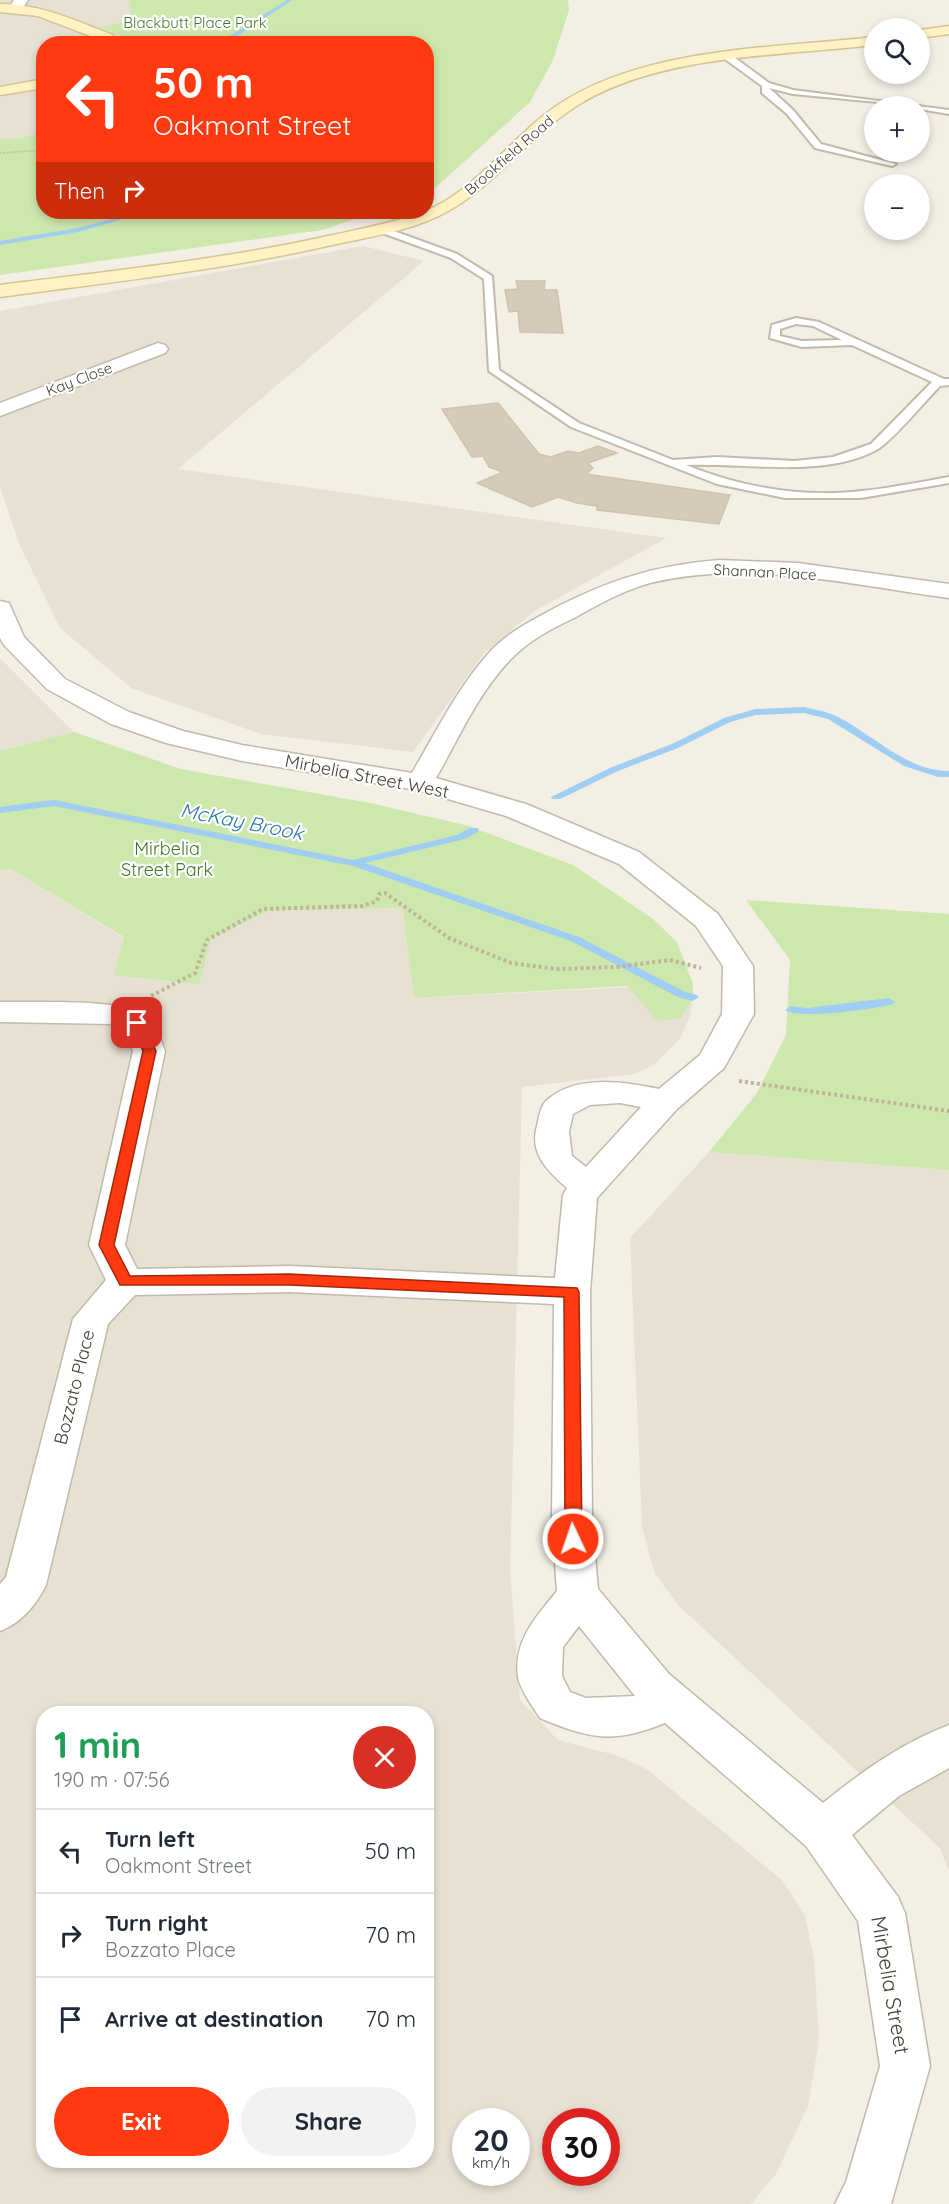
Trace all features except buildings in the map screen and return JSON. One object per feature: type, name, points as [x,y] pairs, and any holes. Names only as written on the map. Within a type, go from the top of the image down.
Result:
[{"type":"main road","points":[[0,8],[19,3],[103,36]]},
{"type":"main road","points":[[930,33],[949,30]]},
{"type":"main road","name":"Brookfield Road","points":[[434,212],[465,195],[494,172],[543,125],[574,101],[643,74],[728,57],[864,42]]},
{"type":"main road","points":[[0,91],[36,84]]},
{"type":"main road","name":"Brookfield Road","points":[[0,291],[256,255],[380,229],[414,219]]},
{"type":"street","name":"Kay Close","points":[[0,410],[158,349]]},
{"type":"street","name":"Shannan Place","points":[[420,782],[463,703],[498,657],[548,621],[596,597],[647,577],[715,568],[784,570],[949,591]]},
{"type":"street","name":"Mirbelia Street West","points":[[0,608],[13,640],[56,684],[120,718],[175,737],[242,753],[420,782],[516,810],[629,858],[707,920],[738,966],[738,1014],[713,1061],[664,1101],[580,1195],[572,1292]]},
{"type":"street","points":[[0,1012],[118,1014],[137,1023],[149,1051],[107,1245],[125,1282],[289,1279],[572,1292],[572,1521],[578,1595],[542,1642],[540,1678],[555,1705],[585,1717],[631,1717],[671,1701]]},
{"type":"street","points":[[586,1186],[556,1160],[552,1132],[558,1108],[583,1095],[620,1092],[664,1101]]},
{"type":"street","name":"Bozzato Place","points":[[0,1613],[25,1585],[92,1319],[125,1282]]},
{"type":"street","name":"Mirbelia Street","points":[[578,1595],[654,1687],[822,1831],[881,1913],[905,2066],[868,2197],[861,2204]]},
{"type":"street","points":[[822,1831],[883,1782],[949,1745]]},
{"type":"lane","points":[[728,57],[766,85],[793,92],[864,101]]},
{"type":"lane","points":[[766,85],[765,91],[790,112],[818,146],[892,164]]},
{"type":"lane","points":[[930,109],[949,112]]},
{"type":"lane","points":[[380,229],[454,256],[489,278],[494,371],[575,425],[717,481],[785,495],[861,495],[949,480]]},
{"type":"lane","points":[[670,462],[717,460],[795,464],[834,460],[875,446],[945,382],[853,342],[819,323],[800,321],[775,327],[775,338],[802,344],[853,342]]},
{"type":"path","points":[[0,153],[36,151]]},
{"type":"path","points":[[118,1014],[190,978],[200,968],[207,940],[263,909],[362,906],[377,901],[379,894],[385,893],[449,938],[510,963],[556,969],[617,967],[670,960],[701,968]]},
{"type":"path","points":[[755,1084],[949,1111]]},
{"type":"shaded area","points":[[0,0],[129,0],[132,20],[101,27],[120,36],[36,36],[36,134],[21,138],[0,139]]},
{"type":"shaded area","points":[[363,246],[424,261],[178,469],[666,538],[533,612],[484,653],[413,752],[261,734],[131,688],[60,628],[20,546],[0,487],[0,311]]},
{"type":"shaded area","points":[[0,658],[74,732],[0,751]]},
{"type":"shaded area","points":[[11,869],[124,938],[114,975],[211,939],[269,911],[404,908],[414,998],[693,984],[691,1013],[681,1037],[654,1065],[634,1074],[522,1087],[510,1571],[520,1700],[558,1740],[619,1756],[648,1770],[782,1880],[805,1915],[814,1959],[819,2039],[808,2106],[776,2174],[751,2204],[0,2204],[0,870]]},
{"type":"shaded area","points":[[709,1152],[949,1170],[949,1872],[940,1848],[679,1606],[655,1574],[642,1527],[630,1238]]},
{"type":"green space","name":"Blackbutt Place Park","points":[[129,0],[568,0],[569,10],[553,60],[530,102],[434,189],[434,36],[120,36],[100,27],[132,20]]},
{"type":"green space","points":[[36,134],[36,219],[354,219],[323,230],[0,275],[0,139],[21,138]]},
{"type":"green space","name":"Mirbelia Street Park","points":[[74,732],[181,769],[370,803],[469,826],[573,865],[653,919],[677,942],[693,984],[693,997],[681,1018],[657,1021],[627,986],[414,998],[403,908],[269,911],[211,939],[199,984],[114,975],[124,937],[11,869],[0,870],[0,751]]},
{"type":"green space","points":[[746,900],[949,914],[949,1170],[709,1152],[757,1093],[786,1035],[790,960]]},
{"type":"waterway","points":[[233,36],[290,0]]},
{"type":"waterway","points":[[0,243],[78,230],[118,219]]},
{"type":"waterway","name":"McKay Brook","points":[[556,797],[615,769],[675,746],[727,720],[755,712],[804,710],[831,717],[907,764],[938,774],[949,774]]},
{"type":"waterway","name":"McKay Brook","points":[[0,810],[54,803],[353,863],[461,837],[474,830]]},
{"type":"waterway","points":[[354,863],[575,939],[682,995],[693,997]]},
{"type":"waterway","points":[[791,1010],[807,1012],[889,1002]]},
{"type":"route","points":[[137,1023],[149,1051],[107,1245],[125,1282],[289,1279],[572,1292],[573,1539]]}]
